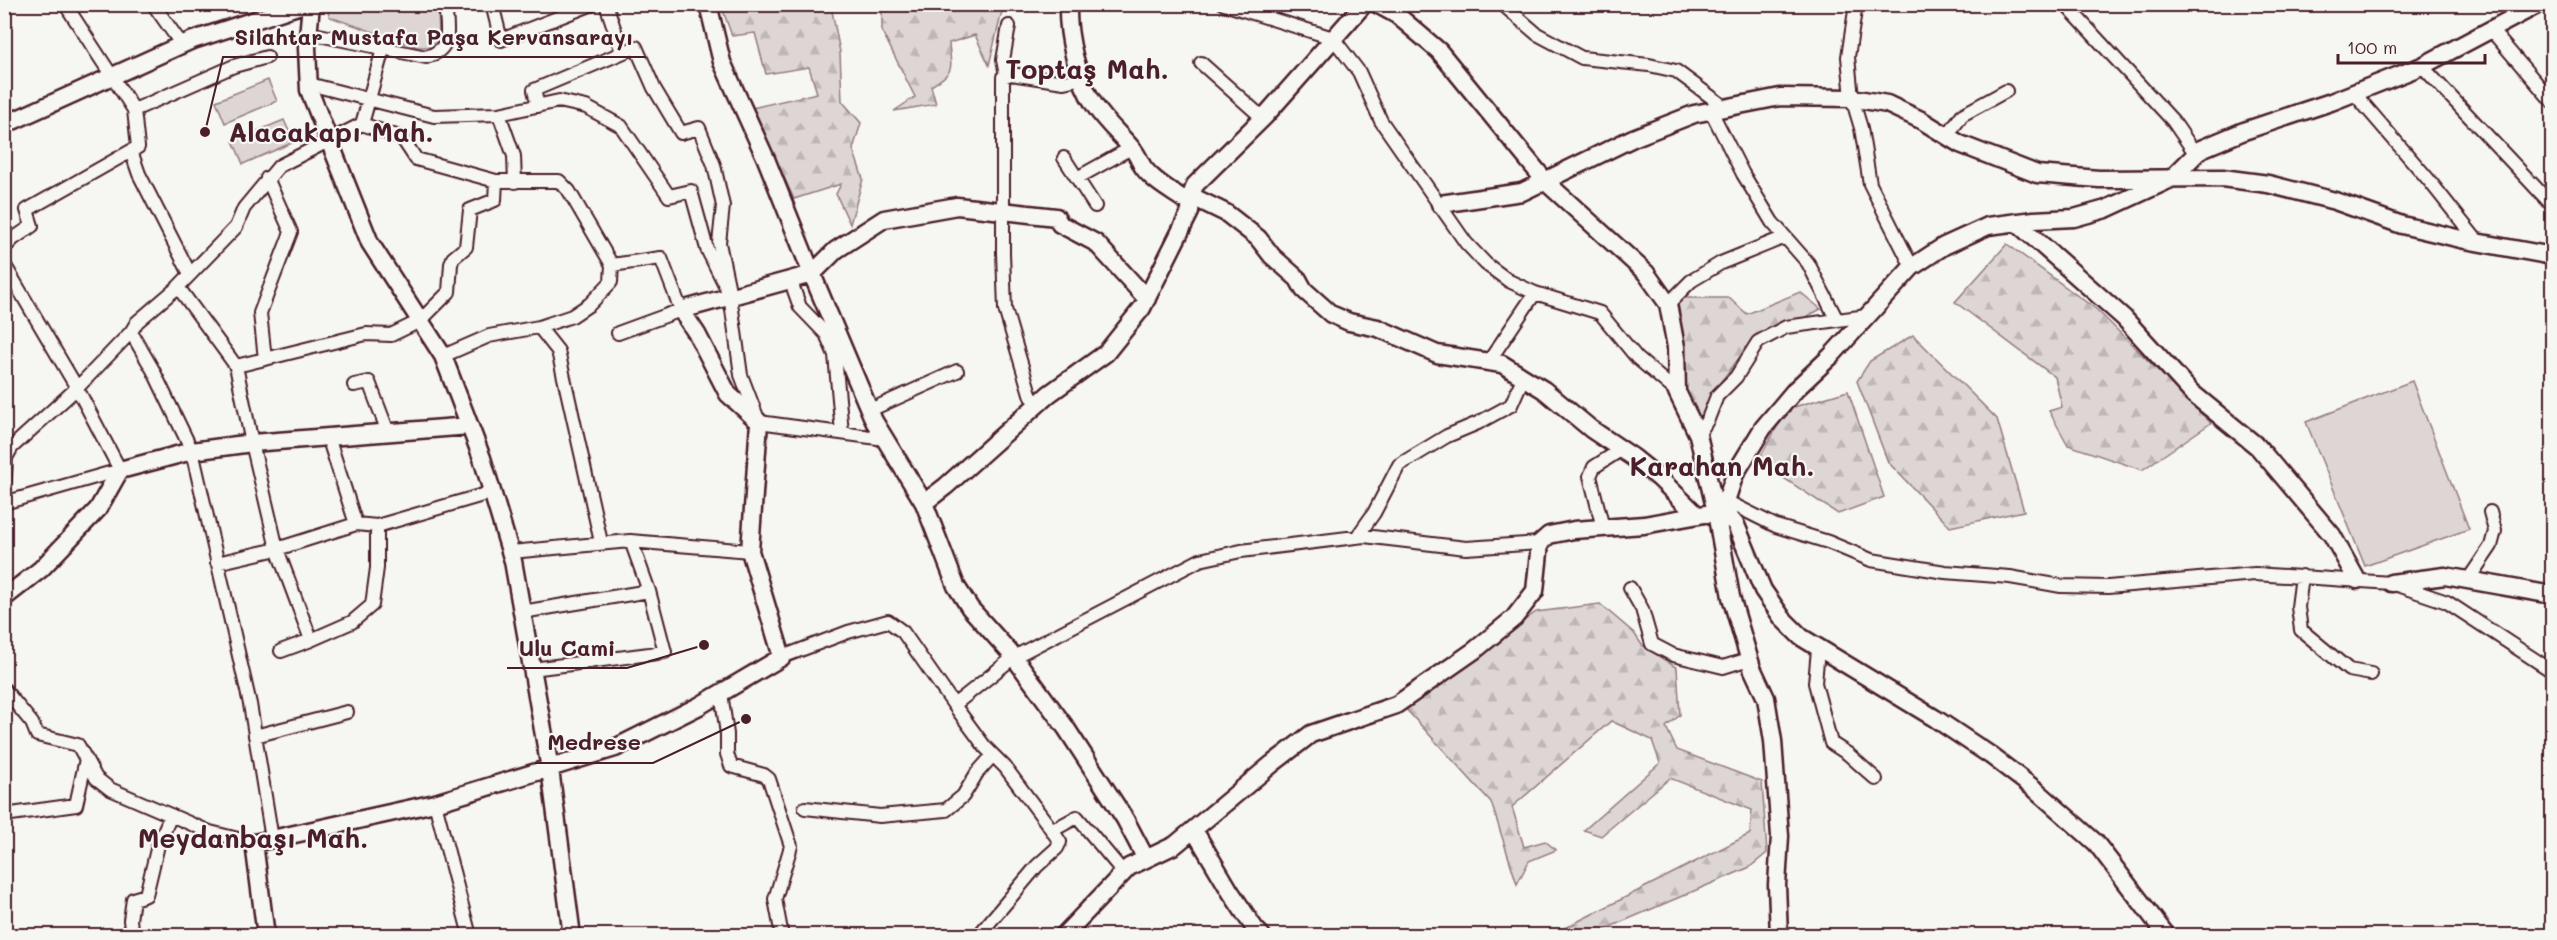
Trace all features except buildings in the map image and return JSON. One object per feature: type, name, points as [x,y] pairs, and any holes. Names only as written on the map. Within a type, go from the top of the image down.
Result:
[{"type":"street","points":[[4,248],[32,226],[27,210],[138,147],[134,110],[65,4]]},
{"type":"street","points":[[4,125],[182,45],[304,4]]},
{"type":"street","points":[[311,4],[307,48],[309,84],[328,139],[370,243],[443,356],[493,492],[511,552],[549,769],[572,936]]},
{"type":"street","points":[[309,33],[415,56],[436,54],[443,48],[446,41],[445,4]]},
{"type":"street","points":[[492,4],[501,40],[593,4]]},
{"type":"street","points":[[606,4],[622,52]]},
{"type":"street","points":[[708,4],[722,62],[766,159],[870,410],[924,503],[940,550],[961,595],[1014,657],[1066,728],[1125,819],[1146,859]]},
{"type":"street","points":[[1068,4],[1072,47],[1094,104],[1155,180],[1183,199],[1191,196],[1226,213],[1258,238],[1272,256],[1298,279],[1304,291],[1331,314],[1349,322],[1378,328],[1437,354],[1502,364],[1544,390],[1591,429],[1622,449],[1659,478],[1697,515]]},
{"type":"street","points":[[1224,4],[1333,38],[1359,72],[1381,121],[1466,243],[1486,264],[1509,280],[1535,293],[1600,314],[1637,358],[1677,392],[1698,435],[1721,506],[1731,597],[1749,659],[1766,698],[1773,741],[1780,836],[1777,885],[1779,936]]},
{"type":"street","points":[[924,503],[1039,402],[1106,354],[1147,299],[1190,212],[1191,196],[1196,185],[1265,116],[1364,4]]},
{"type":"street","points":[[1377,4],[1397,15],[1438,51],[1546,182],[1646,273],[1668,304],[1676,346],[1677,392]]},
{"type":"street","points":[[1502,4],[1537,34],[1582,58],[1649,65],[1676,71],[1719,110],[1743,174],[1772,222],[1808,263],[1837,320]]},
{"type":"street","points":[[1856,4],[1848,57],[1852,98],[1861,128],[1870,184],[1912,267]]},
{"type":"street","points":[[2065,4],[2173,121],[2195,153]]},
{"type":"street","points":[[1721,506],[1735,474],[1763,428],[1796,389],[1831,356],[1912,267],[1944,246],[1988,226],[2074,218],[2106,209],[2171,178],[2195,153],[2244,131],[2354,93],[2422,66],[2539,4]]},
{"type":"street","points":[[158,6],[182,45]]},
{"type":"street","points":[[1009,26],[1003,60],[1006,75],[1003,77],[1005,309],[1031,397],[1039,402]]},
{"type":"street","points":[[2491,30],[2553,101]]},
{"type":"street","points":[[538,106],[534,90],[636,46],[654,88],[681,133],[699,128],[714,165],[723,206],[719,243],[730,296],[741,375],[759,422],[750,551],[782,657]]},
{"type":"street","points":[[362,124],[382,49]]},
{"type":"street","points":[[134,110],[234,66],[267,57]]},
{"type":"street","points":[[1201,63],[1256,112],[1265,116]]},
{"type":"street","points":[[2422,66],[2553,205]]},
{"type":"street","points":[[1006,75],[1064,82],[1083,78]]},
{"type":"street","points":[[309,84],[434,116],[500,114],[558,101],[586,107],[621,126],[669,195],[691,191],[707,249],[730,296]]},
{"type":"street","points":[[1947,136],[1962,115],[2006,91]]},
{"type":"street","points":[[2354,93],[2428,179],[2478,242]]},
{"type":"street","points":[[1440,204],[1522,192],[1633,138],[1694,114],[1780,97],[1852,98],[1887,104],[1921,120],[1947,136],[2005,163],[2037,174],[2099,179],[2222,178],[2268,183],[2335,201],[2402,225],[2553,256]]},
{"type":"street","points":[[500,114],[514,156],[515,182]]},
{"type":"street","points":[[5,492],[6,458],[12,447],[77,388],[131,332],[137,322],[178,287],[236,227],[244,208],[267,178],[279,166],[328,139],[362,124],[402,138],[416,159],[495,181],[559,181],[569,191],[612,265],[611,282],[590,304],[572,316],[539,327],[489,336],[443,356]]},
{"type":"street","points":[[1077,178],[1131,148]]},
{"type":"street","points":[[131,151],[139,174],[190,274]]},
{"type":"street","points":[[1064,158],[1095,206]]},
{"type":"street","points":[[265,359],[260,313],[291,232],[267,178]]},
{"type":"street","points":[[236,366],[366,334],[391,335],[420,321],[449,292],[453,258],[466,247],[470,210],[495,200],[495,181]]},
{"type":"street","points":[[618,333],[681,310],[812,273],[836,250],[884,219],[957,206],[1056,217],[1060,224],[1096,243],[1147,299]]},
{"type":"street","points":[[2016,222],[2124,318],[2192,393],[2258,447],[2332,535],[2357,580]]},
{"type":"street","points":[[1668,304],[1691,281],[1721,263],[1785,237]]},
{"type":"street","points":[[612,265],[661,258],[681,310],[697,334],[728,394],[759,422],[885,439]]},
{"type":"street","points":[[4,264],[77,388],[120,470]]},
{"type":"street","points":[[790,279],[800,307],[826,334],[835,355],[842,433]]},
{"type":"street","points":[[178,287],[236,366],[277,549],[310,640]]},
{"type":"street","points":[[1489,361],[1535,293]]},
{"type":"street","points":[[1698,435],[1708,419],[1717,396],[1736,376],[1758,342],[1786,327],[1866,316]]},
{"type":"street","points":[[539,327],[558,351],[601,542]]},
{"type":"street","points":[[131,332],[153,370],[192,451],[250,705],[272,839]]},
{"type":"street","points":[[870,410],[957,371]]},
{"type":"street","points":[[1357,537],[1374,513],[1399,465],[1447,436],[1478,423],[1510,405],[1522,378]]},
{"type":"street","points":[[354,385],[369,382],[388,432]]},
{"type":"street","points":[[4,503],[192,451],[252,443],[470,426]]},
{"type":"street","points":[[328,437],[356,524]]},
{"type":"street","points":[[1603,528],[1590,476],[1594,467],[1622,449]]},
{"type":"street","points":[[4,598],[41,569],[98,509],[120,470]]},
{"type":"street","points":[[217,563],[277,549],[356,524],[377,526],[493,492]]},
{"type":"street","points":[[1721,506],[1736,525],[1755,572],[1773,605],[1801,638],[1936,719],[1990,755],[2036,790],[2096,843],[2168,936]]},
{"type":"street","points":[[954,705],[1014,657],[1200,560],[1241,551],[1357,537],[1466,548],[1540,543],[1549,535],[1557,533],[1644,525],[1697,515],[1721,506],[1828,542],[1871,560],[1945,572],[2010,577],[2061,586],[2108,587],[2255,574],[2391,583],[2445,576],[2553,595]]},
{"type":"street","points":[[2468,580],[2491,546],[2494,531],[2490,512]]},
{"type":"street","points":[[281,651],[352,622],[372,605],[377,568],[377,526]]},
{"type":"street","points":[[511,552],[631,541],[750,551]]},
{"type":"street","points":[[532,669],[665,652],[649,591],[631,541]]},
{"type":"street","points":[[1063,936],[1130,867],[1175,846],[1311,734],[1396,705],[1475,650],[1506,624],[1535,591],[1540,543]]},
{"type":"street","points":[[2302,576],[2298,607],[2301,630],[2349,670],[2371,674]]},
{"type":"street","points":[[2391,583],[2447,602],[2553,670]]},
{"type":"street","points":[[1630,588],[1642,609],[1652,644],[1673,655],[1723,667],[1749,659]]},
{"type":"street","points":[[522,612],[649,591]]},
{"type":"street","points":[[4,689],[32,723],[37,735],[78,745],[96,778],[110,789],[210,832],[254,843],[435,803],[615,748],[721,693],[782,657],[848,632],[888,621],[903,632],[954,705],[1005,767],[1060,842],[978,936]]},
{"type":"street","points":[[1818,649],[1815,683],[1831,742],[1848,753],[1876,779]]},
{"type":"street","points":[[721,693],[727,734],[727,754],[731,766],[764,775],[769,779],[791,846],[775,899],[782,936]]},
{"type":"street","points":[[255,736],[347,712]]},
{"type":"street","points":[[805,808],[880,816],[946,810],[963,796],[977,773],[993,754]]},
{"type":"street","points":[[4,815],[76,805],[86,759]]},
{"type":"street","points":[[435,803],[470,936]]},
{"type":"street","points":[[132,936],[130,920],[133,899],[146,896],[158,845],[171,815]]},
{"type":"street","points":[[1049,826],[1055,830],[1077,818],[1124,873]]},
{"type":"street","points":[[1194,830],[1230,891],[1262,936]]},
{"type":"street","points":[[254,843],[266,936]]},
{"type":"green space","points":[[338,4],[438,5],[439,39],[432,47],[417,47],[330,17],[328,13],[330,8]]},
{"type":"green space","points":[[882,4],[1019,5],[1002,11],[989,65],[975,35],[949,43],[950,69],[945,77],[931,86],[936,104],[894,111],[915,97],[882,31]]},
{"type":"green space","points":[[721,5],[835,5],[832,11],[840,52],[842,101],[861,123],[853,149],[863,179],[850,224],[836,194],[841,184],[794,199],[752,108],[817,93],[809,67],[766,74],[755,33],[732,36]]},
{"type":"green space","points":[[268,80],[277,101],[225,123],[216,101]]},
{"type":"green space","points":[[284,120],[294,142],[243,164],[233,141]]},
{"type":"green space","points":[[2007,244],[2097,310],[2211,423],[2142,470],[2068,445],[2049,411],[2062,407],[2055,377],[1955,302]]},
{"type":"green space","points":[[1800,292],[1821,309],[1786,327],[1754,339],[1712,393],[1701,430],[1677,392],[1668,304],[1682,298],[1729,298],[1747,314]]},
{"type":"green space","points":[[1913,335],[1997,419],[2024,511],[1950,527],[1888,462],[1857,381],[1870,361]]},
{"type":"green space","points":[[2412,381],[2469,529],[2365,566],[2306,422]]},
{"type":"green space","points":[[1848,391],[1884,497],[1838,514],[1758,461],[1787,409]]},
{"type":"green space","points":[[1600,604],[1634,633],[1642,645],[1677,668],[1680,715],[1666,727],[1677,750],[1762,782],[1767,853],[1750,867],[1591,935],[1551,935],[1750,834],[1752,810],[1670,778],[1601,836],[1584,830],[1660,763],[1652,740],[1611,721],[1512,807],[1524,847],[1545,841],[1556,850],[1529,861],[1517,884],[1491,802],[1405,708],[1536,612]]},
{"type":"place","name":"Silahtar Mustafa Paşa Kervansarayı","points":[[205,132]]},
{"type":"place","name":"Ulu Cami","points":[[704,645]]},
{"type":"place","name":"Medrese","points":[[746,719]]},
{"type":"district","name":"Toptaş Mah.","points":[[1087,70]]},
{"type":"district","name":"Alacakapı Mah.","points":[[331,133]]},
{"type":"district","name":"Karahan Mah.","points":[[1722,467]]},
{"type":"district","name":"Meydanbaşı Mah.","points":[[253,839]]}]
